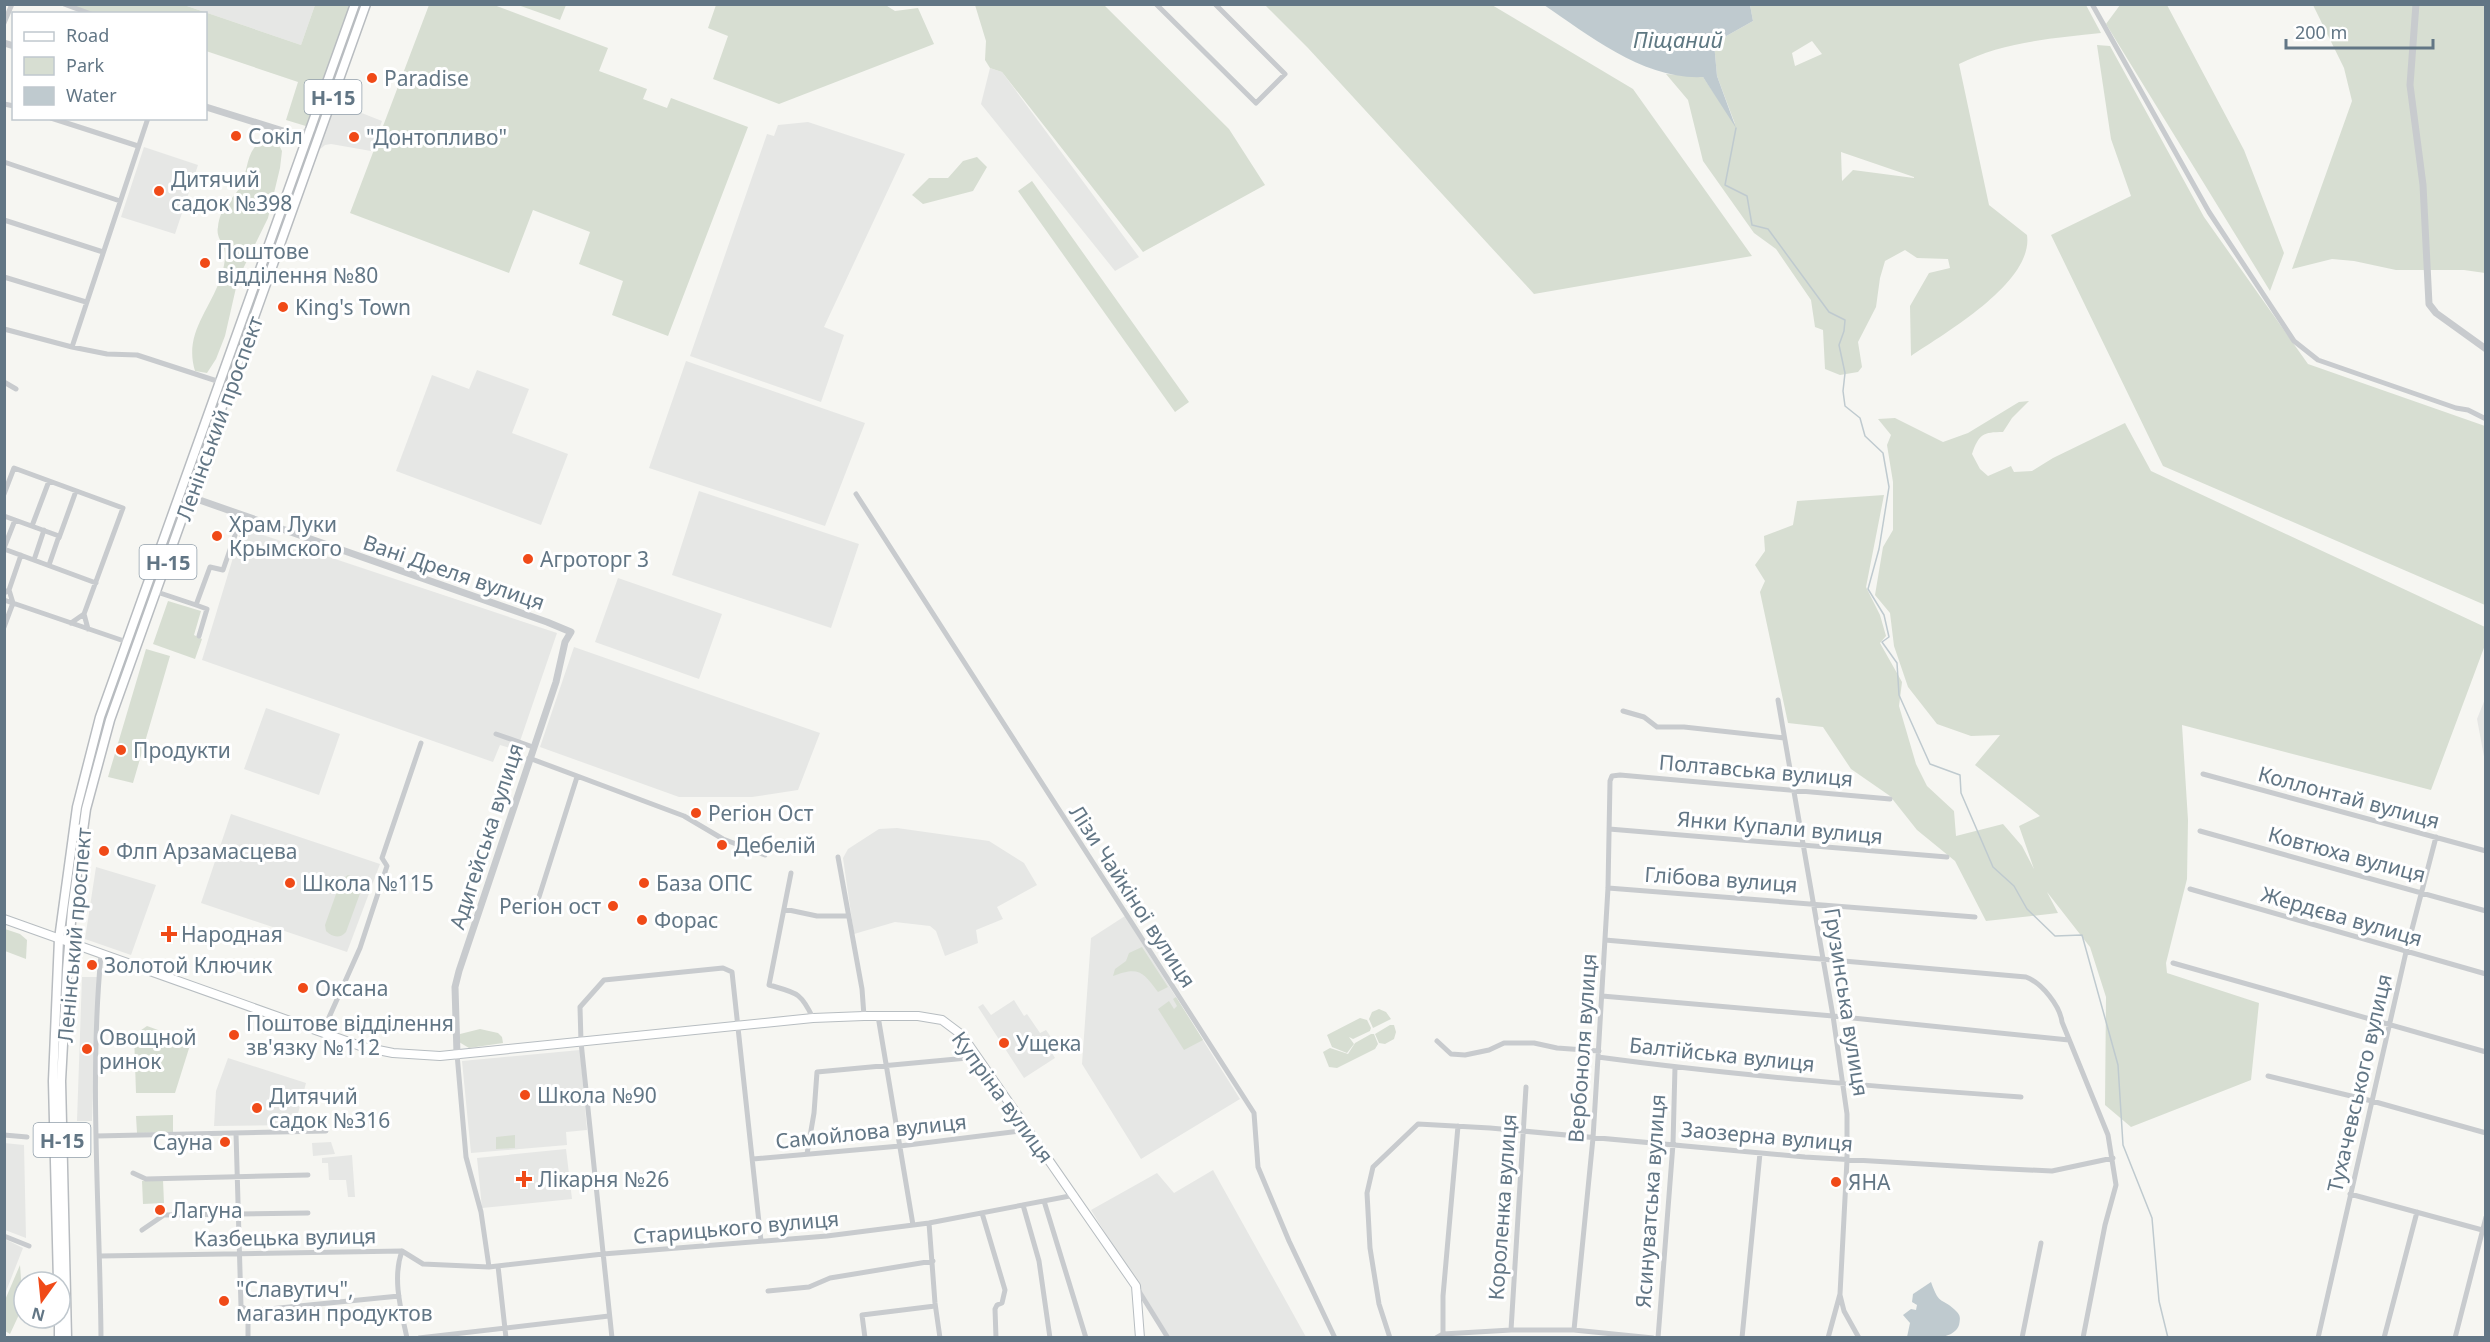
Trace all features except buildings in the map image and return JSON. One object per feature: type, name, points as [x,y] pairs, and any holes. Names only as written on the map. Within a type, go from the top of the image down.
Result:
[{"type":"main road","name":"Ленінський проспект","points":[[58,1270],[53,1081],[59,939],[77,807],[100,717],[356,4]]},
{"type":"main road","name":"Ленінський проспект","points":[[67,1338],[61,1081],[72,910],[86,809],[110,720],[366,4]]},
{"type":"main road","points":[[290,187],[300,190]]},
{"type":"main road","points":[[190,468],[200,471]]},
{"type":"main road","points":[[169,525],[179,529]]},
{"type":"main road","name":"Купріна вулиця","points":[[4,919],[322,1034],[363,1047],[393,1053],[440,1056],[813,1018],[918,1016],[942,1020],[962,1035],[1136,1286],[1140,1338]]},
{"type":"street","points":[[4,24],[12,4]]},
{"type":"street","points":[[64,4],[86,12]]},
{"type":"street","points":[[1156,4],[1256,103],[1285,74],[1215,4]]},
{"type":"street","points":[[2092,4],[2209,212],[2294,341],[2318,360],[2456,408],[2468,410],[2486,419]]},
{"type":"street","points":[[2416,4],[2410,85],[2423,185],[2429,304],[2436,314],[2486,349]]},
{"type":"street","points":[[207,107],[296,135],[311,129]]},
{"type":"street","points":[[57,120],[138,146]]},
{"type":"street","points":[[72,347],[147,120]]},
{"type":"street","points":[[296,135],[303,150]]},
{"type":"street","points":[[4,162],[120,201]]},
{"type":"street","points":[[4,220],[103,252]]},
{"type":"street","points":[[4,277],[86,302]]},
{"type":"street","points":[[4,329],[107,354],[137,355],[220,382]]},
{"type":"street","points":[[4,382],[16,389]]},
{"type":"street","points":[[4,494],[14,468],[123,508],[84,614],[88,629]]},
{"type":"street","points":[[32,526],[49,481]]},
{"type":"street","points":[[49,566],[76,491]]},
{"type":"street","name":"Лізи Чайкіної вулиця","points":[[856,494],[1254,1113],[1258,1167],[1289,1241],[1335,1338]]},
{"type":"street","name":"Вані Дреля вулиця","points":[[191,497],[570,632]]},
{"type":"street","points":[[196,605],[210,567],[223,570],[242,515]]},
{"type":"street","points":[[4,516],[59,536],[59,538]]},
{"type":"street","points":[[15,520],[4,549],[96,583]]},
{"type":"street","points":[[34,560],[44,530]]},
{"type":"street","points":[[4,627],[13,603],[7,591],[21,555]]},
{"type":"street","points":[[157,592],[207,609],[198,636]]},
{"type":"street","points":[[4,600],[127,642]]},
{"type":"street","points":[[70,623],[84,614]]},
{"type":"street","name":"Адигейська вулиця","points":[[457,1054],[455,987],[556,682],[565,642],[570,632]]},
{"type":"street","name":"Грузинська вулиця","points":[[1778,700],[1845,1085],[1847,1160],[1840,1294],[1828,1338]]},
{"type":"street","points":[[1623,711],[1644,717],[1658,728],[1684,727],[1784,738]]},
{"type":"street","points":[[496,734],[533,747]]},
{"type":"street","points":[[322,1034],[366,929],[387,866],[382,858],[421,743]]},
{"type":"street","points":[[529,759],[684,816],[723,839],[765,855]]},
{"type":"street","name":"Коллонтай вулиця","points":[[2203,774],[2486,852]]},
{"type":"street","name":"Полтавська вулиця","points":[[1620,775],[1890,799]]},
{"type":"street","name":"Вербоноля вулиця","points":[[1574,1330],[1599,1053],[1608,888],[1610,781],[1612,776],[1620,775]]},
{"type":"street","points":[[539,897],[577,777]]},
{"type":"street","name":"Янки Купали вулиця","points":[[1609,829],[1947,857]]},
{"type":"street","name":"Ковтюха вулиця","points":[[2200,831],[2486,910]]},
{"type":"street","name":"Тухачевського вулиця","points":[[2318,1338],[2406,952],[2436,837]]},
{"type":"street","points":[[838,856],[862,989],[864,1016]]},
{"type":"street","points":[[791,873],[769,985],[795,993],[804,1000],[813,1018]]},
{"type":"street","name":"Глібова вулиця","points":[[1608,888],[1975,917]]},
{"type":"street","name":"Жердєва вулиця","points":[[2190,889],[2486,974]]},
{"type":"street","points":[[784,909],[817,916],[847,916]]},
{"type":"street","points":[[1605,940],[2026,977],[2036,983],[2058,1005],[2069,1040],[2108,1135],[2113,1158],[2116,1185],[2083,1338]]},
{"type":"street","points":[[101,955],[98,984],[96,1136],[101,1338]]},
{"type":"street","points":[[2173,963],[2486,1052]]},
{"type":"street","points":[[612,1338],[581,1042],[580,1007],[604,980],[723,968],[732,972],[761,1241]]},
{"type":"street","points":[[1602,996],[2069,1040]]},
{"type":"street","points":[[878,1016],[914,1225]]},
{"type":"street","name":"Балтійська вулиця","points":[[1437,1041],[1451,1054],[1465,1056],[1489,1050],[1504,1043],[1534,1043],[1675,1067],[1845,1085],[2021,1097]]},
{"type":"street","points":[[457,1054],[466,1157],[481,1212],[489,1267]]},
{"type":"street","points":[[807,1154],[814,1113],[817,1072],[978,1057]]},
{"type":"street","name":"Ясинуватська вулиця","points":[[1655,1338],[1673,1144],[1675,1067]]},
{"type":"street","points":[[2268,1076],[2372,1101],[2486,1133]]},
{"type":"street","name":"Короленка вулиця","points":[[1511,1330],[1526,1086]]},
{"type":"street","name":"Заозерна вулиця","points":[[1390,1338],[1379,1304],[1370,1248],[1367,1193],[1373,1167],[1418,1124],[1524,1131],[1847,1160],[2052,1171],[2113,1158]]},
{"type":"street","points":[[1443,1334],[1443,1296],[1458,1126]]},
{"type":"street","name":"Самойлова вулиця","points":[[753,1160],[900,1146],[1028,1130]]},
{"type":"street","points":[[96,1136],[326,1131]]},
{"type":"street","points":[[236,1133],[241,1306],[248,1311],[399,1296]]},
{"type":"street","points":[[4,1135],[27,1137]]},
{"type":"street","points":[[1742,1338],[1760,1153]]},
{"type":"street","points":[[133,1173],[146,1179],[308,1175]]},
{"type":"street","points":[[2350,1194],[2484,1230]]},
{"type":"street","name":"Старицького вулиця","points":[[402,1251],[423,1264],[489,1267],[603,1254],[827,1236],[929,1223],[1074,1195]]},
{"type":"street","points":[[1044,1201],[1086,1338]]},
{"type":"street","points":[[1023,1205],[1039,1262],[1050,1338]]},
{"type":"street","points":[[2384,1338],[2416,1212]]},
{"type":"street","points":[[142,1230],[164,1215],[308,1213]]},
{"type":"street","points":[[982,1213],[1005,1290],[1002,1303],[995,1309],[996,1338]]},
{"type":"street","points":[[2455,1338],[2486,1217]]},
{"type":"street","points":[[929,1223],[935,1306],[940,1338]]},
{"type":"street","points":[[4,1236],[29,1246]]},
{"type":"street","points":[[2022,1338],[2041,1243]]},
{"type":"street","points":[[402,1251],[398,1262],[399,1296],[407,1338]]},
{"type":"street","name":"Казбецька вулиця","points":[[100,1256],[402,1251]]},
{"type":"street","points":[[768,1291],[809,1287],[830,1278],[933,1261]]},
{"type":"street","points":[[498,1266],[506,1338]]},
{"type":"street","name":"Купріна вулиця","points":[[1136,1286],[1168,1338]]},
{"type":"street","points":[[1840,1294],[1844,1311],[1859,1338]]},
{"type":"street","points":[[865,1338],[862,1315],[935,1306]]},
{"type":"street","points":[[1834,1310],[1844,1311]]},
{"type":"street","points":[[248,1311],[248,1338]]},
{"type":"street","points":[[419,1338],[609,1316]]},
{"type":"street","points":[[1436,1338],[1443,1334],[1511,1330],[1574,1330],[1655,1338]]},
{"type":"shaded area","points":[[184,5],[315,5],[301,45]]},
{"type":"shaded area","points":[[990,68],[1002,72],[1139,257],[1115,271],[981,104]]},
{"type":"shaded area","points":[[339,92],[354,110],[382,121],[371,151],[331,144],[325,145],[318,151]]},
{"type":"shaded area","points":[[808,122],[905,154],[824,327],[844,335],[821,402],[690,356],[767,134],[774,136],[778,125]]},
{"type":"shaded area","name":"Дитячий садок №398","points":[[144,147],[198,165],[175,234],[121,217]]},
{"type":"shaded area","points":[[686,361],[865,423],[825,526],[649,468]]},
{"type":"shaded area","points":[[477,370],[529,389],[512,433],[568,454],[541,525],[396,471],[432,375],[469,389]]},
{"type":"shaded area","points":[[699,491],[859,544],[831,628],[672,575]]},
{"type":"shaded area","points":[[242,528],[557,633],[517,750],[500,745],[493,762],[202,660]]},
{"type":"shaded area","points":[[618,578],[722,614],[699,679],[595,642]]},
{"type":"shaded area","points":[[574,647],[820,733],[798,790],[752,797],[679,797],[540,747]]},
{"type":"shaded area","points":[[2485,699],[2485,762],[2477,719]]},
{"type":"shaded area","points":[[266,708],[340,734],[319,795],[244,769]]},
{"type":"shaded area","name":"Школа №115","points":[[231,814],[380,864],[347,952],[201,903]]},
{"type":"shaded area","points":[[897,828],[989,841],[1024,863],[1037,885],[997,907],[1003,919],[976,930],[978,943],[945,956],[936,931],[930,926],[895,922],[854,934],[843,858],[848,849],[879,829]]},
{"type":"shaded area","points":[[96,867],[156,885],[131,955],[85,939]]},
{"type":"shaded area","points":[[1125,916],[1240,1099],[1141,1159],[1082,1064],[1091,938]]},
{"type":"shaded area","name":"Овощной ринок","points":[[82,977],[97,977],[92,1121],[77,1121]]},
{"type":"shaded area","points":[[1014,1000],[1024,1016],[1027,1014],[1040,1033],[1046,1030],[1053,1040],[1047,1045],[1055,1058],[1024,1078],[978,1007],[983,1004],[991,1015]]},
{"type":"shaded area","name":"Школа №90","points":[[580,1050],[587,1130],[566,1132],[567,1145],[471,1153],[462,1061]]},
{"type":"shaded area","name":"Дитячий садок №316","points":[[228,1058],[306,1083],[295,1125],[214,1126],[216,1091]]},
{"type":"shaded area","points":[[331,1142],[335,1154],[313,1156],[312,1143]]},
{"type":"shaded area","points":[[4,1143],[24,1145],[26,1238],[5,1230]]},
{"type":"shaded area","name":"Лікарня №26","points":[[566,1149],[572,1199],[482,1208],[477,1158]]},
{"type":"shaded area","points":[[352,1155],[355,1197],[348,1197],[346,1180],[329,1180],[328,1163],[322,1163],[322,1158]]},
{"type":"shaded area","points":[[1213,1170],[1306,1337],[1170,1337],[1091,1210],[1157,1173],[1174,1193]]},
{"type":"shaded area","points":[[5,1239],[23,1248],[14,1270],[12,1270],[5,1294]]},
{"type":"green space","points":[[884,4],[895,11],[918,8],[934,44],[779,104],[713,79],[728,36],[708,28],[716,5]]},
{"type":"green space","points":[[67,5],[184,5],[204,12],[91,12]]},
{"type":"green space","points":[[315,5],[352,5],[309,127],[286,120],[298,82],[207,51],[207,13],[301,45]]},
{"type":"green space","points":[[429,5],[494,5],[608,48],[599,71],[647,89],[643,99],[667,108],[671,98],[748,127],[668,336],[612,315],[623,281],[579,264],[590,232],[533,210],[509,273],[350,213]]},
{"type":"green space","points":[[518,5],[566,5],[560,20]]},
{"type":"green space","points":[[975,5],[1104,5],[1229,129],[1265,185],[1143,252],[1002,72],[990,68],[985,60],[986,41]]},
{"type":"green space","points":[[1265,5],[1492,5],[1633,89],[1752,256],[1534,294],[1308,48]]},
{"type":"green space","points":[[1750,5],[2086,5],[2101,33],[2010,46],[1959,64],[1989,205],[2027,235],[2025,253],[2017,270],[2002,288],[1964,320],[1911,356],[1910,306],[1929,273],[1950,268],[1948,259],[1917,258],[1905,250],[1885,261],[1876,307],[1858,342],[1862,367],[1858,372],[1840,375],[1825,369],[1823,330],[1815,327],[1811,300],[1776,249],[1754,233],[1703,161],[1688,100],[1666,74],[1703,77],[1735,124],[1717,76],[1714,43],[1753,21]],"holes":[[[1812,41],[1822,54],[1795,66],[1792,53]],[[1841,152],[1914,177],[1914,178],[1853,170],[1842,181]]]},
{"type":"green space","points":[[2120,5],[2167,5],[2244,150],[2284,253],[2270,291],[2106,24]]},
{"type":"green space","points":[[2313,5],[2485,5],[2485,273],[2464,270],[2396,270],[2332,259],[2292,269],[2352,101],[2344,68]]},
{"type":"green space","points":[[2097,45],[2110,46],[2204,217],[2308,364],[2485,426],[2485,605],[2163,466],[2051,235],[2131,196],[2111,139]]},
{"type":"green space","points":[[265,140],[279,145],[282,151],[268,218],[238,279],[225,336],[216,359],[207,373],[195,371],[192,358],[195,335],[220,280],[224,264],[225,252],[218,233],[219,220],[242,182],[251,152],[257,144]]},
{"type":"green space","points":[[977,157],[987,167],[973,191],[923,204],[912,195],[929,178],[948,178],[963,161]]},
{"type":"green space","points":[[1032,181],[1189,402],[1175,412],[1018,191]]},
{"type":"green space","points":[[2029,401],[2012,418],[2003,432],[1986,434],[1977,442],[1972,454],[1980,469],[1988,476],[2011,466],[2014,472],[2032,471],[2053,458],[2125,423],[2151,471],[2485,627],[2485,645],[2431,790],[2182,725],[2188,820],[2187,879],[2166,963],[2167,973],[2259,1003],[2251,1080],[2131,1127],[2105,1105],[2106,997],[2090,947],[2047,892],[2058,913],[1986,921],[1955,861],[1917,830],[1890,796],[1851,769],[1823,727],[1788,723],[1760,592],[1765,581],[1755,565],[1765,551],[1764,536],[1793,525],[1797,501],[1884,495],[1866,587],[1880,615],[1886,636],[1880,643],[1902,682],[1899,706],[1916,764],[1927,786],[1954,811],[1956,836],[2003,824],[2022,846],[2034,869],[2019,826],[2040,816],[1975,765],[2000,735],[1971,736],[1937,724],[1908,687],[1894,646],[1890,613],[1875,595],[1883,547],[1893,530],[1893,482],[1887,445],[1891,435],[1878,419],[1895,418],[1943,442],[1968,433],[2019,402]]},
{"type":"green space","points":[[168,601],[201,611],[194,635],[202,639],[195,659],[153,644]]},
{"type":"green space","points":[[146,649],[170,656],[133,783],[108,777]]},
{"type":"green space","points":[[348,875],[358,879],[362,888],[346,932],[341,936],[331,935],[326,931],[325,925],[341,880]]},
{"type":"green space","points":[[5,929],[20,934],[27,940],[26,959],[5,951]]},
{"type":"green space","points":[[1142,947],[1168,987],[1158,992],[1144,976],[1135,971],[1113,976],[1115,969],[1126,961],[1129,953]]},
{"type":"green space","points":[[1176,997],[1203,1040],[1184,1050],[1158,1009],[1169,1001],[1174,1009],[1177,1006],[1173,999]]},
{"type":"green space","points":[[1379,1009],[1386,1012],[1391,1019],[1373,1028],[1369,1019],[1372,1012]]},
{"type":"green space","points":[[1360,1018],[1367,1020],[1370,1031],[1353,1039],[1349,1037],[1354,1044],[1347,1053],[1332,1047],[1327,1035]]},
{"type":"green space","points":[[1394,1025],[1396,1032],[1394,1039],[1385,1044],[1379,1043],[1375,1034]]},
{"type":"green space","points":[[147,1026],[191,1042],[175,1093],[136,1093],[134,1035]]},
{"type":"green space","points":[[480,1029],[498,1033],[503,1043],[469,1048],[459,1042],[460,1034]]},
{"type":"green space","points":[[1374,1034],[1378,1044],[1375,1049],[1337,1068],[1329,1067],[1323,1052],[1330,1048],[1348,1054],[1355,1043]]},
{"type":"green space","points":[[173,1115],[173,1132],[137,1133],[136,1116]]},
{"type":"green space","points":[[515,1135],[515,1148],[496,1149],[496,1137]]},
{"type":"green space","points":[[163,1180],[164,1203],[143,1204],[142,1181]]},
{"type":"green space","points":[[12,1284],[12,1330],[10,1334],[5,1331],[5,1300]]},
{"type":"water","name":"Піщаний","points":[[1544,5],[1750,5],[1753,21],[1714,43],[1717,76],[1736,128],[1703,77],[1681,76],[1639,64],[1599,42]]},
{"type":"water","points":[[1931,1282],[1939,1299],[1958,1314],[1959,1325],[1956,1330],[1944,1337],[1907,1337],[1910,1323],[1903,1315],[1911,1309],[1916,1310],[1917,1305],[1912,1302],[1913,1294]]},
{"type":"waterway","points":[[1736,128],[1725,185],[1747,196],[1752,225],[1768,229],[1829,312],[1845,320],[1839,345],[1845,373],[1843,391],[1845,406],[1860,418],[1865,436],[1883,453],[1889,487],[1879,549],[1868,589],[1884,615],[1889,637],[1882,642],[1897,663],[1899,695],[1930,764],[1960,775],[1961,793],[1993,867],[2014,886],[2027,909],[2055,936],[2082,935],[2118,1065],[2123,1145],[2152,1218],[2159,1301],[2168,1338]]},
{"type":"place","name":"Paradise","points":[[372,78]]},
{"type":"place","name":"Сокіл","points":[[236,136]]},
{"type":"place","name":"\"Донтопливо\"","points":[[354,137]]},
{"type":"place","name":"Дитячий садок №398","points":[[159,191]]},
{"type":"place","name":"Поштове відділення №80","points":[[205,263]]},
{"type":"place","name":"King's Town","points":[[283,307]]},
{"type":"place","name":"Храм Луки Крымского","points":[[217,536]]},
{"type":"place","name":"Агроторг 3","points":[[528,559]]},
{"type":"place","name":"Продукти","points":[[121,750]]},
{"type":"place","name":"Регіон Ост","points":[[696,813]]},
{"type":"place","name":"Дебелій","points":[[722,845]]},
{"type":"place","name":"Флп Арзамасцева","points":[[104,851]]},
{"type":"place","name":"Школа №115","points":[[290,883]]},
{"type":"place","name":"База ОПС","points":[[644,883]]},
{"type":"place","name":"Регіон ост","points":[[613,906]]},
{"type":"place","name":"Форас","points":[[642,920]]},
{"type":"place","name":"Народная","points":[[169,934]]},
{"type":"place","name":"Золотой Ключик","points":[[92,965]]},
{"type":"place","name":"Оксана","points":[[303,988]]},
{"type":"place","name":"Поштове відділення зв'язку №112","points":[[234,1035]]},
{"type":"place","name":"Ущека","points":[[1004,1043]]},
{"type":"place","name":"Овощной ринок","points":[[87,1049]]},
{"type":"place","name":"Школа №90","points":[[525,1095]]},
{"type":"place","name":"Дитячий садок №316","points":[[257,1108]]},
{"type":"place","name":"Сауна","points":[[225,1142]]},
{"type":"place","name":"Лікарня №26","points":[[524,1179]]},
{"type":"place","name":"ЯНА","points":[[1836,1182]]},
{"type":"place","name":"Лагуна","points":[[160,1210]]},
{"type":"place","name":"\"Славутич\", магазин продуктов","points":[[224,1301]]}]
